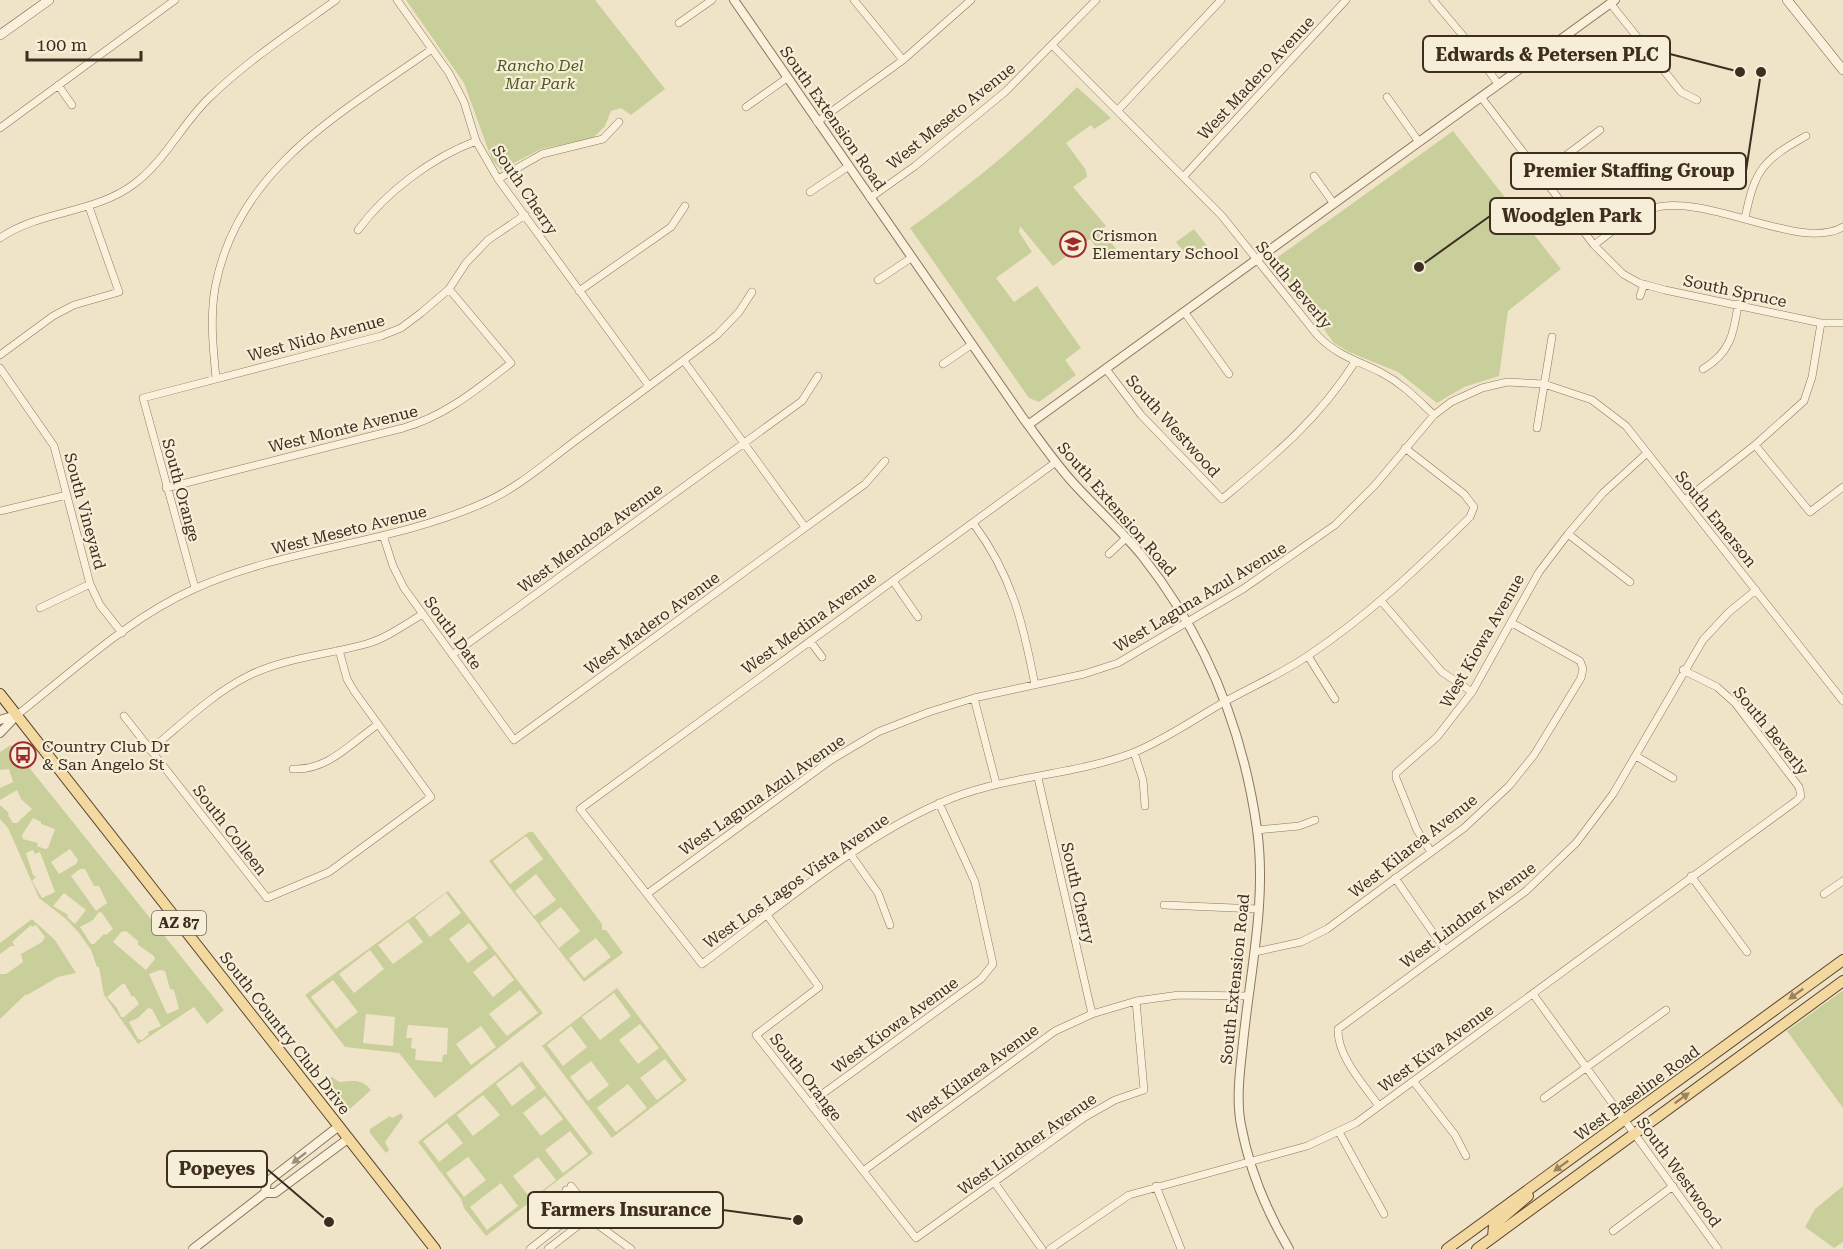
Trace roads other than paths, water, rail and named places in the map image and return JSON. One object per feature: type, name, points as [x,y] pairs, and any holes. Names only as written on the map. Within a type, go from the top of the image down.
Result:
[{"type":"main road","points":[[0,35],[49,0]]},
{"type":"main road","points":[[1787,0],[1843,70]]},
{"type":"main road","name":"South Country Club Drive","points":[[0,693],[435,1249]]},
{"type":"main road","name":"West Baseline Road","points":[[1448,1249],[1843,960]]},
{"type":"main road","name":"West Baseline Road","points":[[1477,1249],[1843,981]]},
{"type":"main road","points":[[1493,1237],[1494,1225],[1520,1206],[1539,1182]]},
{"type":"street","points":[[0,128],[175,0]]},
{"type":"street","points":[[0,238],[13,230],[50,216],[89,207],[116,197],[136,183],[159,160],[208,99],[244,67],[336,0]]},
{"type":"street","name":"South Cherry","points":[[397,0],[432,49],[464,102],[476,141],[498,179],[649,386]]},
{"type":"street","points":[[679,23],[712,0]]},
{"type":"street","name":"South Extension Road","points":[[734,0],[1028,425],[1056,462],[1126,538],[1164,584],[1187,621],[1226,701],[1241,746],[1257,830],[1261,871],[1255,952],[1239,1081],[1241,1124],[1250,1162],[1270,1214],[1289,1249]]},
{"type":"street","points":[[854,0],[903,60]]},
{"type":"street","points":[[817,122],[903,60],[971,0]]},
{"type":"street","name":"West Meseto Avenue","points":[[870,198],[956,134],[1005,92],[1096,0]]},
{"type":"street","points":[[1118,110],[1221,0]]},
{"type":"street","name":"West Madero Avenue","points":[[1185,175],[1346,0]]},
{"type":"street","points":[[1433,0],[1470,44],[1498,84]]},
{"type":"street","points":[[1028,425],[1612,2],[1681,92],[1697,100]]},
{"type":"street","name":"South Beverly","points":[[1053,46],[1185,175],[1222,216],[1244,246],[1259,259],[1318,336],[1333,351],[1382,373],[1411,391],[1434,415]]},
{"type":"street","points":[[216,378],[211,327],[215,287],[228,242],[249,201],[277,164],[311,135],[432,49]]},
{"type":"street","points":[[746,107],[787,78]]},
{"type":"street","points":[[58,85],[72,105]]},
{"type":"street","points":[[1388,97],[1419,142]]},
{"type":"street","name":"South Spruce","points":[[1481,97],[1594,245],[1623,274],[1644,284],[1821,323]]},
{"type":"street","points":[[498,179],[542,154],[603,139],[618,122]]},
{"type":"street","points":[[1540,175],[1600,130]]},
{"type":"street","points":[[1745,218],[1752,184],[1760,169],[1783,149],[1806,136]]},
{"type":"street","points":[[358,230],[372,211],[406,183],[449,152],[476,141]]},
{"type":"street","points":[[810,192],[849,166]]},
{"type":"street","points":[[1314,176],[1334,204]]},
{"type":"street","points":[[579,291],[671,227],[685,206]]},
{"type":"street","points":[[1594,245],[1633,217],[1652,208],[1673,206],[1699,207],[1818,234],[1843,227]]},
{"type":"street","points":[[0,355],[53,316],[74,305],[119,292],[89,207]]},
{"type":"street","name":"West Nido Avenue","points":[[143,398],[381,336],[401,328],[449,289],[466,263],[488,240],[525,215]]},
{"type":"street","points":[[878,280],[911,258]]},
{"type":"street","points":[[1640,296],[1644,284]]},
{"type":"street","name":"West Monte Avenue","points":[[166,488],[428,421],[448,411],[511,363],[449,289]]},
{"type":"street","name":"West Meseto Avenue","points":[[17,715],[122,633],[163,605],[195,588],[235,574],[440,522],[484,503],[521,481],[684,361],[717,335],[739,312],[752,292]]},
{"type":"street","points":[[1703,369],[1728,347],[1738,304]]},
{"type":"street","points":[[1185,312],[1229,374]]},
{"type":"street","points":[[1685,500],[1755,445],[1804,401],[1812,377],[1821,323],[1843,323]]},
{"type":"street","points":[[1537,428],[1552,337]]},
{"type":"street","points":[[943,363],[971,345]]},
{"type":"street","points":[[684,361],[805,527]]},
{"type":"street","name":"South Westwood","points":[[1106,369],[1141,415],[1222,499],[1304,429],[1337,389],[1354,362]]},
{"type":"street","name":"South Vineyard","points":[[0,368],[54,446],[90,584],[100,605],[122,633]]},
{"type":"street","name":"West Mendoza Avenue","points":[[452,655],[802,401],[818,376]]},
{"type":"street","name":"West Laguna Azul Avenue","points":[[647,894],[831,760],[878,732],[929,712],[974,698],[1084,674],[1118,663],[1253,583],[1335,525],[1375,485],[1434,415],[1451,402],[1482,388],[1507,382],[1544,384]]},
{"type":"street","name":"South Emerson","points":[[1544,384],[1592,400],[1626,426],[1843,701]]},
{"type":"street","name":"South Orange","points":[[143,398],[195,588]]},
{"type":"street","points":[[1755,445],[1810,512],[1843,487]]},
{"type":"street","name":"West Los Lagos Vista Avenue","points":[[647,894],[702,964],[851,855],[896,825],[939,803],[996,783],[1038,778],[1134,752],[1308,656],[1382,602],[1413,575],[1470,517],[1474,507],[1464,494],[1405,448]]},
{"type":"street","name":"West Kiowa Avenue","points":[[1431,852],[1412,819],[1396,778],[1396,772],[1437,737],[1472,692],[1539,572],[1568,534],[1604,493],[1646,454]]},
{"type":"street","name":"West Madero Avenue","points":[[514,740],[865,483],[885,461]]},
{"type":"street","name":"West Medina Avenue","points":[[647,894],[580,809],[1056,462]]},
{"type":"street","points":[[0,511],[67,495]]},
{"type":"street","points":[[973,523],[1008,580],[1024,629],[1035,685]]},
{"type":"street","points":[[1568,534],[1630,582]]},
{"type":"street","name":"South Date","points":[[383,535],[393,566],[423,614],[514,740]]},
{"type":"street","points":[[1108,554],[1126,538]]},
{"type":"street","points":[[893,581],[918,617]]},
{"type":"street","points":[[40,608],[90,584]]},
{"type":"street","name":"West Lindner Avenue","points":[[1379,1106],[1350,1065],[1338,1038],[1338,1029],[1526,891],[1552,867],[1595,820],[1636,756],[1683,670],[1703,640],[1729,612],[1756,590]]},
{"type":"street","points":[[1382,602],[1442,672],[1472,692]]},
{"type":"street","points":[[150,750],[223,691],[247,676],[275,666],[367,644],[392,634],[423,614]]},
{"type":"street","name":"West Kilarea Avenue","points":[[1255,952],[1283,948],[1327,929],[1464,828],[1509,786],[1540,746],[1581,678],[1583,669],[1580,661],[1512,623]]},
{"type":"street","points":[[810,641],[822,657]]},
{"type":"street","points":[[293,769],[311,770],[327,762],[377,725],[347,679],[339,650]]},
{"type":"street","points":[[1308,656],[1335,699]]},
{"type":"street","name":"South Beverly","points":[[1683,670],[1717,687],[1735,703],[1799,787],[1801,796]]},
{"type":"street","points":[[974,698],[996,783]]},
{"type":"street","points":[[0,720],[17,715]]},
{"type":"street","points":[[0,733],[17,715]]},
{"type":"street","name":"South Colleen","points":[[124,716],[267,898],[328,872],[431,797],[377,725]]},
{"type":"street","points":[[1134,752],[1143,780],[1145,806]]},
{"type":"street","points":[[1636,756],[1672,778]]},
{"type":"street","name":"South Cherry","points":[[1038,778],[1092,1014]]},
{"type":"street","name":"West Kiva Avenue","points":[[1050,1249],[1129,1195],[1307,1146],[1339,1132],[1414,1082],[1801,796]]},
{"type":"street","name":"West Kiowa Avenue","points":[[810,1103],[981,979],[993,964],[975,882],[939,803]]},
{"type":"street","points":[[1257,830],[1299,826],[1315,820]]},
{"type":"street","points":[[851,855],[878,893],[890,925]]},
{"type":"street","points":[[1691,876],[1747,952]]},
{"type":"street","points":[[1395,878],[1445,950]]},
{"type":"street","points":[[1824,894],[1843,881]]},
{"type":"street","points":[[1164,905],[1258,909]]},
{"type":"street","name":"South Orange","points":[[767,915],[819,987],[756,1035],[916,1238]]},
{"type":"street","name":"South Westwood","points":[[1533,994],[1718,1249]]},
{"type":"street","name":"West Kilarea Avenue","points":[[863,1171],[1046,1038],[1092,1014],[1136,1001],[1179,995],[1248,996]]},
{"type":"street","name":"West Lindner Avenue","points":[[916,1238],[1085,1117],[1115,1100],[1144,1090],[1136,1001]]},
{"type":"street","points":[[1544,1098],[1666,1010]]},
{"type":"street","points":[[1414,1082],[1455,1135],[1466,1156]]},
{"type":"street","points":[[265,1193],[267,1182],[339,1126]]},
{"type":"street","points":[[1339,1132],[1384,1214]]},
{"type":"street","points":[[193,1249],[265,1193],[275,1193],[349,1138]]},
{"type":"street","points":[[994,1182],[1042,1249]]},
{"type":"street","points":[[1156,1186],[1181,1249]]},
{"type":"street","points":[[1613,1231],[1673,1186]]},
{"type":"street","points":[[568,1188],[598,1225],[631,1249]]},
{"type":"street","points":[[530,1249],[583,1207]]},
{"type":"street","points":[[548,1249],[591,1216]]},
{"type":"place","name":"Edwards & Petersen PLC","points":[[1740,72]]},
{"type":"place","name":"Premier Staffing Group","points":[[1761,72]]},
{"type":"place","name":"Crismon Elementary School","points":[[1073,244]]},
{"type":"place","name":"Woodglen Park","points":[[1419,267]]},
{"type":"place","name":"Country Club Dr & San Angelo St","points":[[23,755]]},
{"type":"place","name":"Farmers Insurance","points":[[798,1220]]},
{"type":"place","name":"Popeyes","points":[[329,1222]]},
{"type":"park label","name":"Rancho Del Mar Park","points":[[540,74]]}]
